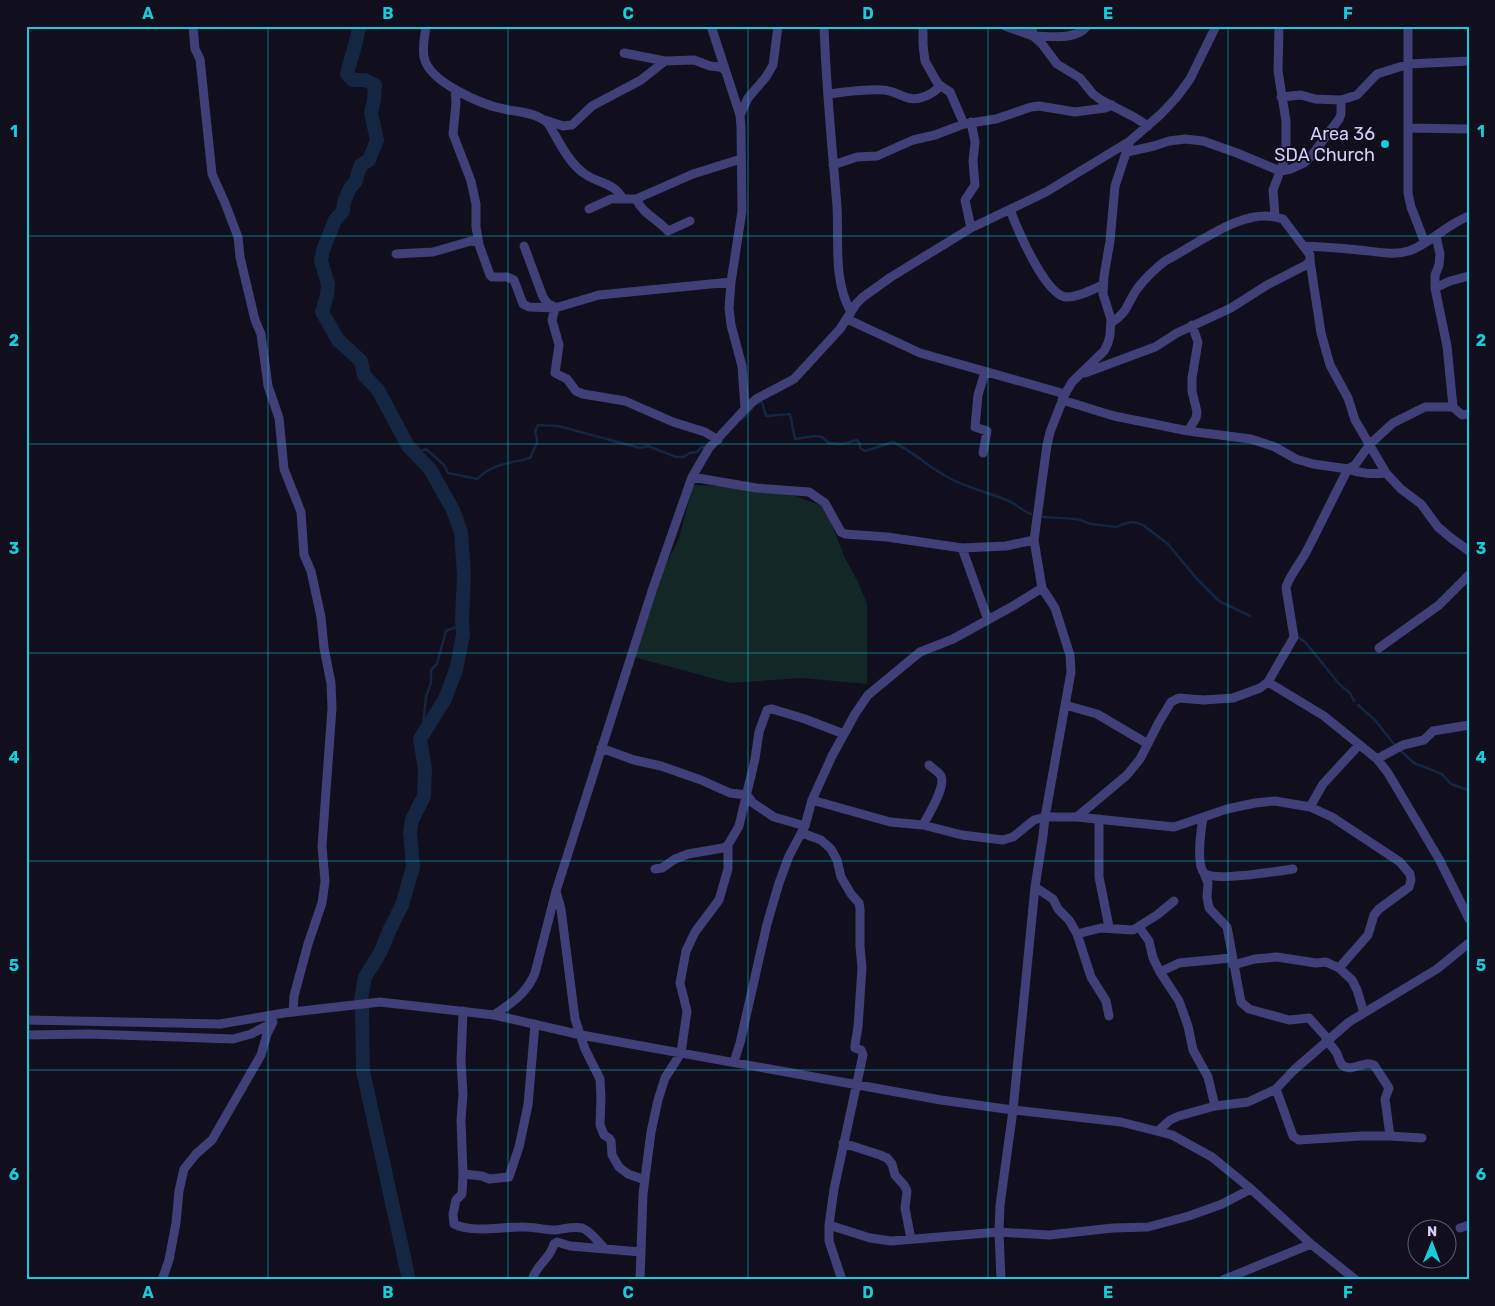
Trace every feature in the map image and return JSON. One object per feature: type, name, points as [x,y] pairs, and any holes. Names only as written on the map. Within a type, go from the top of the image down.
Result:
[{"type":"street","points":[[26,1035],[89,1034],[233,1039],[251,1034],[288,1012],[322,903],[325,881],[322,846],[332,708],[331,683],[324,648],[321,617],[311,571],[304,555],[302,544],[302,519],[299,505],[284,469],[279,418],[268,386],[260,334],[240,258],[238,237],[212,174],[200,59],[196,49],[193,26]]},
{"type":"street","points":[[426,26],[423,46],[425,61],[430,70],[438,77],[455,89],[493,107],[534,115],[563,126],[572,125],[592,106],[641,80],[665,61]]},
{"type":"street","points":[[711,26],[740,115],[742,210],[731,282],[730,316],[742,366],[745,408]]},
{"type":"street","points":[[740,115],[748,98],[766,77],[773,65],[778,26]]},
{"type":"street","points":[[824,26],[840,281],[849,316],[920,353],[1064,397],[1114,416],[1188,431],[1251,439],[1275,447],[1296,459],[1313,464],[1356,472],[1386,473]]},
{"type":"street","points":[[923,26],[925,61],[940,86],[950,92],[968,123],[975,142],[973,161],[975,185],[965,200],[971,228]]},
{"type":"street","points":[[1005,26],[1033,36],[1077,34],[1087,26]]},
{"type":"street","points":[[1032,26],[1033,36],[1042,44],[1057,64],[1080,78],[1093,94],[1101,100],[1148,126]]},
{"type":"street","points":[[494,1014],[513,1002],[530,984],[556,891],[652,591],[692,476],[701,458],[745,408],[763,394],[794,379],[849,316],[862,297],[971,228],[1010,210],[1078,174],[1130,141],[1148,126],[1176,98],[1190,79],[1216,26]]},
{"type":"street","points":[[1275,216],[1273,190],[1286,156],[1286,121],[1281,97],[1278,52],[1279,26]]},
{"type":"street","points":[[1408,26],[1408,193],[1410,208],[1426,243]]},
{"type":"street","points":[[624,53],[665,61],[694,60],[725,70]]},
{"type":"street","points":[[1281,97],[1301,95],[1315,99],[1341,100],[1357,95],[1377,74],[1409,64],[1469,61]]},
{"type":"street","points":[[828,94],[880,90],[896,92],[906,98],[913,98],[930,94],[940,86]]},
{"type":"street","points":[[455,89],[456,103],[452,134],[472,181],[476,204],[476,227],[490,275],[495,278],[507,277],[514,280],[526,307],[555,308],[599,295],[731,282]]},
{"type":"street","points":[[1127,152],[1185,139],[1203,141],[1280,172],[1304,163],[1312,155],[1341,114],[1341,100]]},
{"type":"street","points":[[833,165],[857,157],[877,156],[913,140],[935,135],[968,123],[996,119],[1032,107],[1039,106],[1075,112],[1105,108],[1112,105]]},
{"type":"street","points":[[544,120],[549,124],[555,137],[574,164],[584,174],[616,189],[622,198]]},
{"type":"street","points":[[1408,128],[1469,129]]},
{"type":"street","points":[[1001,1280],[1000,1205],[1013,1110],[1035,887],[1045,817],[1071,672],[1070,655],[1055,608],[1042,588],[1034,540],[1047,445],[1064,397],[1108,343],[1111,323],[1103,294],[1103,285],[1110,240],[1114,186],[1130,141]]},
{"type":"street","points":[[589,209],[611,199],[636,199],[693,174],[741,159]]},
{"type":"street","points":[[636,199],[644,212],[662,224],[668,231],[690,221]]},
{"type":"street","points":[[1010,210],[1026,250],[1058,294],[1065,297],[1073,296],[1103,285]]},
{"type":"street","points":[[1111,323],[1123,315],[1137,289],[1165,261],[1237,221],[1254,216],[1275,216],[1282,219],[1288,224],[1310,255],[1321,333],[1330,365],[1348,398],[1355,420],[1386,473],[1401,489],[1420,504],[1438,527],[1469,551]]},
{"type":"street","points":[[1305,246],[1393,253],[1406,252],[1426,243],[1456,222],[1469,216]]},
{"type":"street","points":[[1436,236],[1440,254],[1439,265],[1435,275],[1435,288],[1447,346],[1453,407]]},
{"type":"street","points":[[396,254],[433,252],[471,241],[480,244]]},
{"type":"street","points":[[524,246],[543,297],[548,304],[555,308]]},
{"type":"street","points":[[1080,375],[1155,347],[1176,332],[1231,308],[1310,261]]},
{"type":"street","points":[[1435,288],[1450,281],[1469,276]]},
{"type":"street","points":[[555,308],[552,320],[558,345],[555,373],[570,382],[576,392],[625,401],[674,422],[704,432],[718,440]]},
{"type":"street","points":[[1188,431],[1196,418],[1197,412],[1192,391],[1192,378],[1198,342],[1192,325]]},
{"type":"street","points":[[983,453],[987,431],[975,427],[978,395],[985,372]]},
{"type":"street","points":[[1077,817],[1127,774],[1140,759],[1159,722],[1172,702],[1179,698],[1204,700],[1233,698],[1260,688],[1268,682],[1294,637],[1286,588],[1287,582],[1296,572],[1348,469],[1355,465],[1370,444],[1393,423],[1425,407],[1453,407],[1462,415],[1469,414]]},
{"type":"street","points":[[692,476],[756,488],[809,492],[825,503],[841,532],[845,534],[887,537],[962,548],[1006,546],[1034,540]]},
{"type":"street","points":[[962,548],[988,620]]},
{"type":"street","points":[[1379,648],[1439,606],[1469,575]]},
{"type":"street","points":[[734,1062],[769,916],[789,856],[804,830],[812,800],[844,734],[868,695],[920,652],[952,639],[1042,588]]},
{"type":"street","points":[[1268,682],[1324,716],[1377,759],[1388,773],[1425,835],[1467,909],[1469,919]]},
{"type":"street","points":[[1065,705],[1097,714],[1148,744]]},
{"type":"street","points":[[655,869],[662,868],[675,859],[688,854],[723,848],[728,845],[739,826],[755,759],[759,732],[768,710],[772,709],[805,719],[844,734]]},
{"type":"street","points":[[1377,759],[1403,745],[1424,740],[1434,731],[1469,725]]},
{"type":"street","points":[[1310,807],[1323,784],[1359,745]]},
{"type":"street","points":[[601,748],[634,760],[661,766],[701,780],[730,793],[747,795],[753,803],[774,817],[804,830],[821,840],[831,849],[837,860],[841,877],[859,903],[862,968],[855,1048],[861,1050],[863,1055],[834,1189],[829,1225],[829,1241],[842,1280]]},
{"type":"street","points":[[923,825],[939,795],[942,781],[941,776],[929,766]]},
{"type":"street","points":[[812,800],[890,822],[923,825],[962,835],[1003,840],[1013,837],[1034,820],[1045,817],[1077,817],[1174,827],[1227,809],[1254,803],[1276,801],[1310,807],[1332,817],[1400,862],[1410,874],[1409,886],[1379,909],[1374,915],[1368,935],[1339,968]]},
{"type":"street","points":[[1203,818],[1200,843],[1202,868],[1208,883],[1207,897],[1209,908],[1227,927],[1239,998],[1246,1007],[1289,1020],[1309,1018],[1336,1052],[1344,1067],[1351,1068],[1367,1063],[1374,1064],[1389,1088],[1385,1099],[1390,1136]]},
{"type":"street","points":[[1099,820],[1099,877],[1108,927]]},
{"type":"street","points":[[640,1280],[645,1180],[651,1132],[665,1078],[681,1053],[687,1011],[680,983],[686,951],[695,932],[720,900],[728,868],[728,845]]},
{"type":"street","points":[[1204,873],[1209,876],[1234,876],[1294,869]]},
{"type":"street","points":[[1035,887],[1052,899],[1058,909],[1069,920],[1077,934],[1091,977],[1106,1001],[1109,1016]]},
{"type":"street","points":[[556,891],[562,909],[575,1019],[584,1049],[600,1079],[600,1125],[604,1135],[611,1141],[612,1155],[619,1167],[628,1174],[645,1180]]},
{"type":"street","points":[[1077,934],[1108,927],[1133,930],[1174,901]]},
{"type":"street","points":[[1139,927],[1149,941],[1160,972],[1179,1001],[1188,1026],[1193,1050],[1208,1077],[1215,1106]]},
{"type":"street","points":[[1158,1130],[1170,1120],[1179,1116],[1215,1106],[1248,1102],[1276,1089],[1327,1040],[1349,1022],[1437,969],[1469,944]]},
{"type":"street","points":[[1160,972],[1178,963],[1277,957],[1316,963],[1326,962],[1339,968],[1352,980],[1364,1013]]},
{"type":"street","points":[[26,1020],[220,1024],[288,1012],[375,1002],[494,1014],[581,1036],[941,1100],[1121,1122],[1158,1130],[1186,1142],[1212,1157],[1252,1189],[1311,1244],[1356,1280]]},
{"type":"street","points":[[463,1011],[461,1061],[463,1094],[461,1120],[462,1194],[456,1200],[453,1214],[454,1224],[461,1228],[521,1226],[555,1230],[572,1227],[583,1228],[592,1234],[605,1249]]},
{"type":"street","points":[[162,1280],[169,1260],[184,1169],[196,1154],[212,1140],[261,1055],[267,1034],[273,1022]]},
{"type":"street","points":[[462,1174],[482,1176],[489,1179],[509,1177],[519,1147],[528,1105],[531,1085],[531,1051],[535,1024]]},
{"type":"street","points":[[1276,1089],[1292,1136],[1299,1140],[1390,1136],[1422,1138]]},
{"type":"street","points":[[844,1143],[887,1158],[892,1164],[894,1175],[907,1190],[905,1208],[911,1239]]},
{"type":"street","points":[[829,1225],[881,1240],[999,1232],[1049,1235],[1114,1228],[1148,1227],[1205,1210],[1252,1189]]},
{"type":"street","points":[[532,1280],[536,1269],[552,1252],[554,1244],[558,1242],[570,1246],[641,1252]]},
{"type":"street","points":[[1223,1280],[1311,1244]]},
{"type":"green space","points":[[693,485],[721,486],[790,494],[825,507],[844,556],[867,603],[867,684],[802,678],[730,683],[634,657],[658,580],[679,538]]},
{"type":"waterway","points":[[359,26],[347,74],[353,80],[365,80],[375,85],[371,113],[377,140],[369,160],[361,165],[356,181],[350,188],[344,202],[343,211],[335,220],[323,250],[321,261],[328,284],[322,312],[338,340],[361,361],[364,375],[378,390],[408,446],[430,469],[453,510],[461,532],[464,575],[463,635],[456,670],[445,699],[420,739],[425,769],[424,796],[412,820],[410,833],[413,867],[402,905],[380,953],[365,977],[361,999]]},
{"type":"waterway","points":[[757,403],[762,402],[766,416],[790,414],[795,439],[815,436],[822,437],[829,443],[842,444],[857,440],[860,448],[865,451],[893,442],[949,478],[1011,502],[1031,514]]},
{"type":"waterway","points":[[742,419],[752,409]]},
{"type":"waterway","points":[[415,453],[426,449],[444,465],[448,473],[477,479],[493,468],[531,457],[537,443],[535,432],[538,425],[558,426],[640,448],[648,446],[676,457],[683,457],[697,452],[702,447],[706,447]]},
{"type":"waterway","points":[[1043,517],[1077,519],[1091,524],[1117,527],[1133,522],[1143,525],[1168,544],[1197,579],[1219,601],[1250,616]]},
{"type":"waterway","points":[[422,736],[426,697],[431,683],[431,670],[437,664],[446,631],[463,624]]},
{"type":"waterway","points":[[1299,638],[1305,642],[1340,685],[1350,693],[1354,701]]},
{"type":"waterway","points":[[1358,705],[1375,720],[1394,744]]},
{"type":"waterway","points":[[1401,751],[1414,763],[1442,774],[1451,784],[1468,790],[1469,796]]},
{"type":"waterway","points":[[362,1008],[363,1071],[409,1280]]},
{"type":"place","name":"Area 36 SDA Church","points":[[1385,144]]}]
